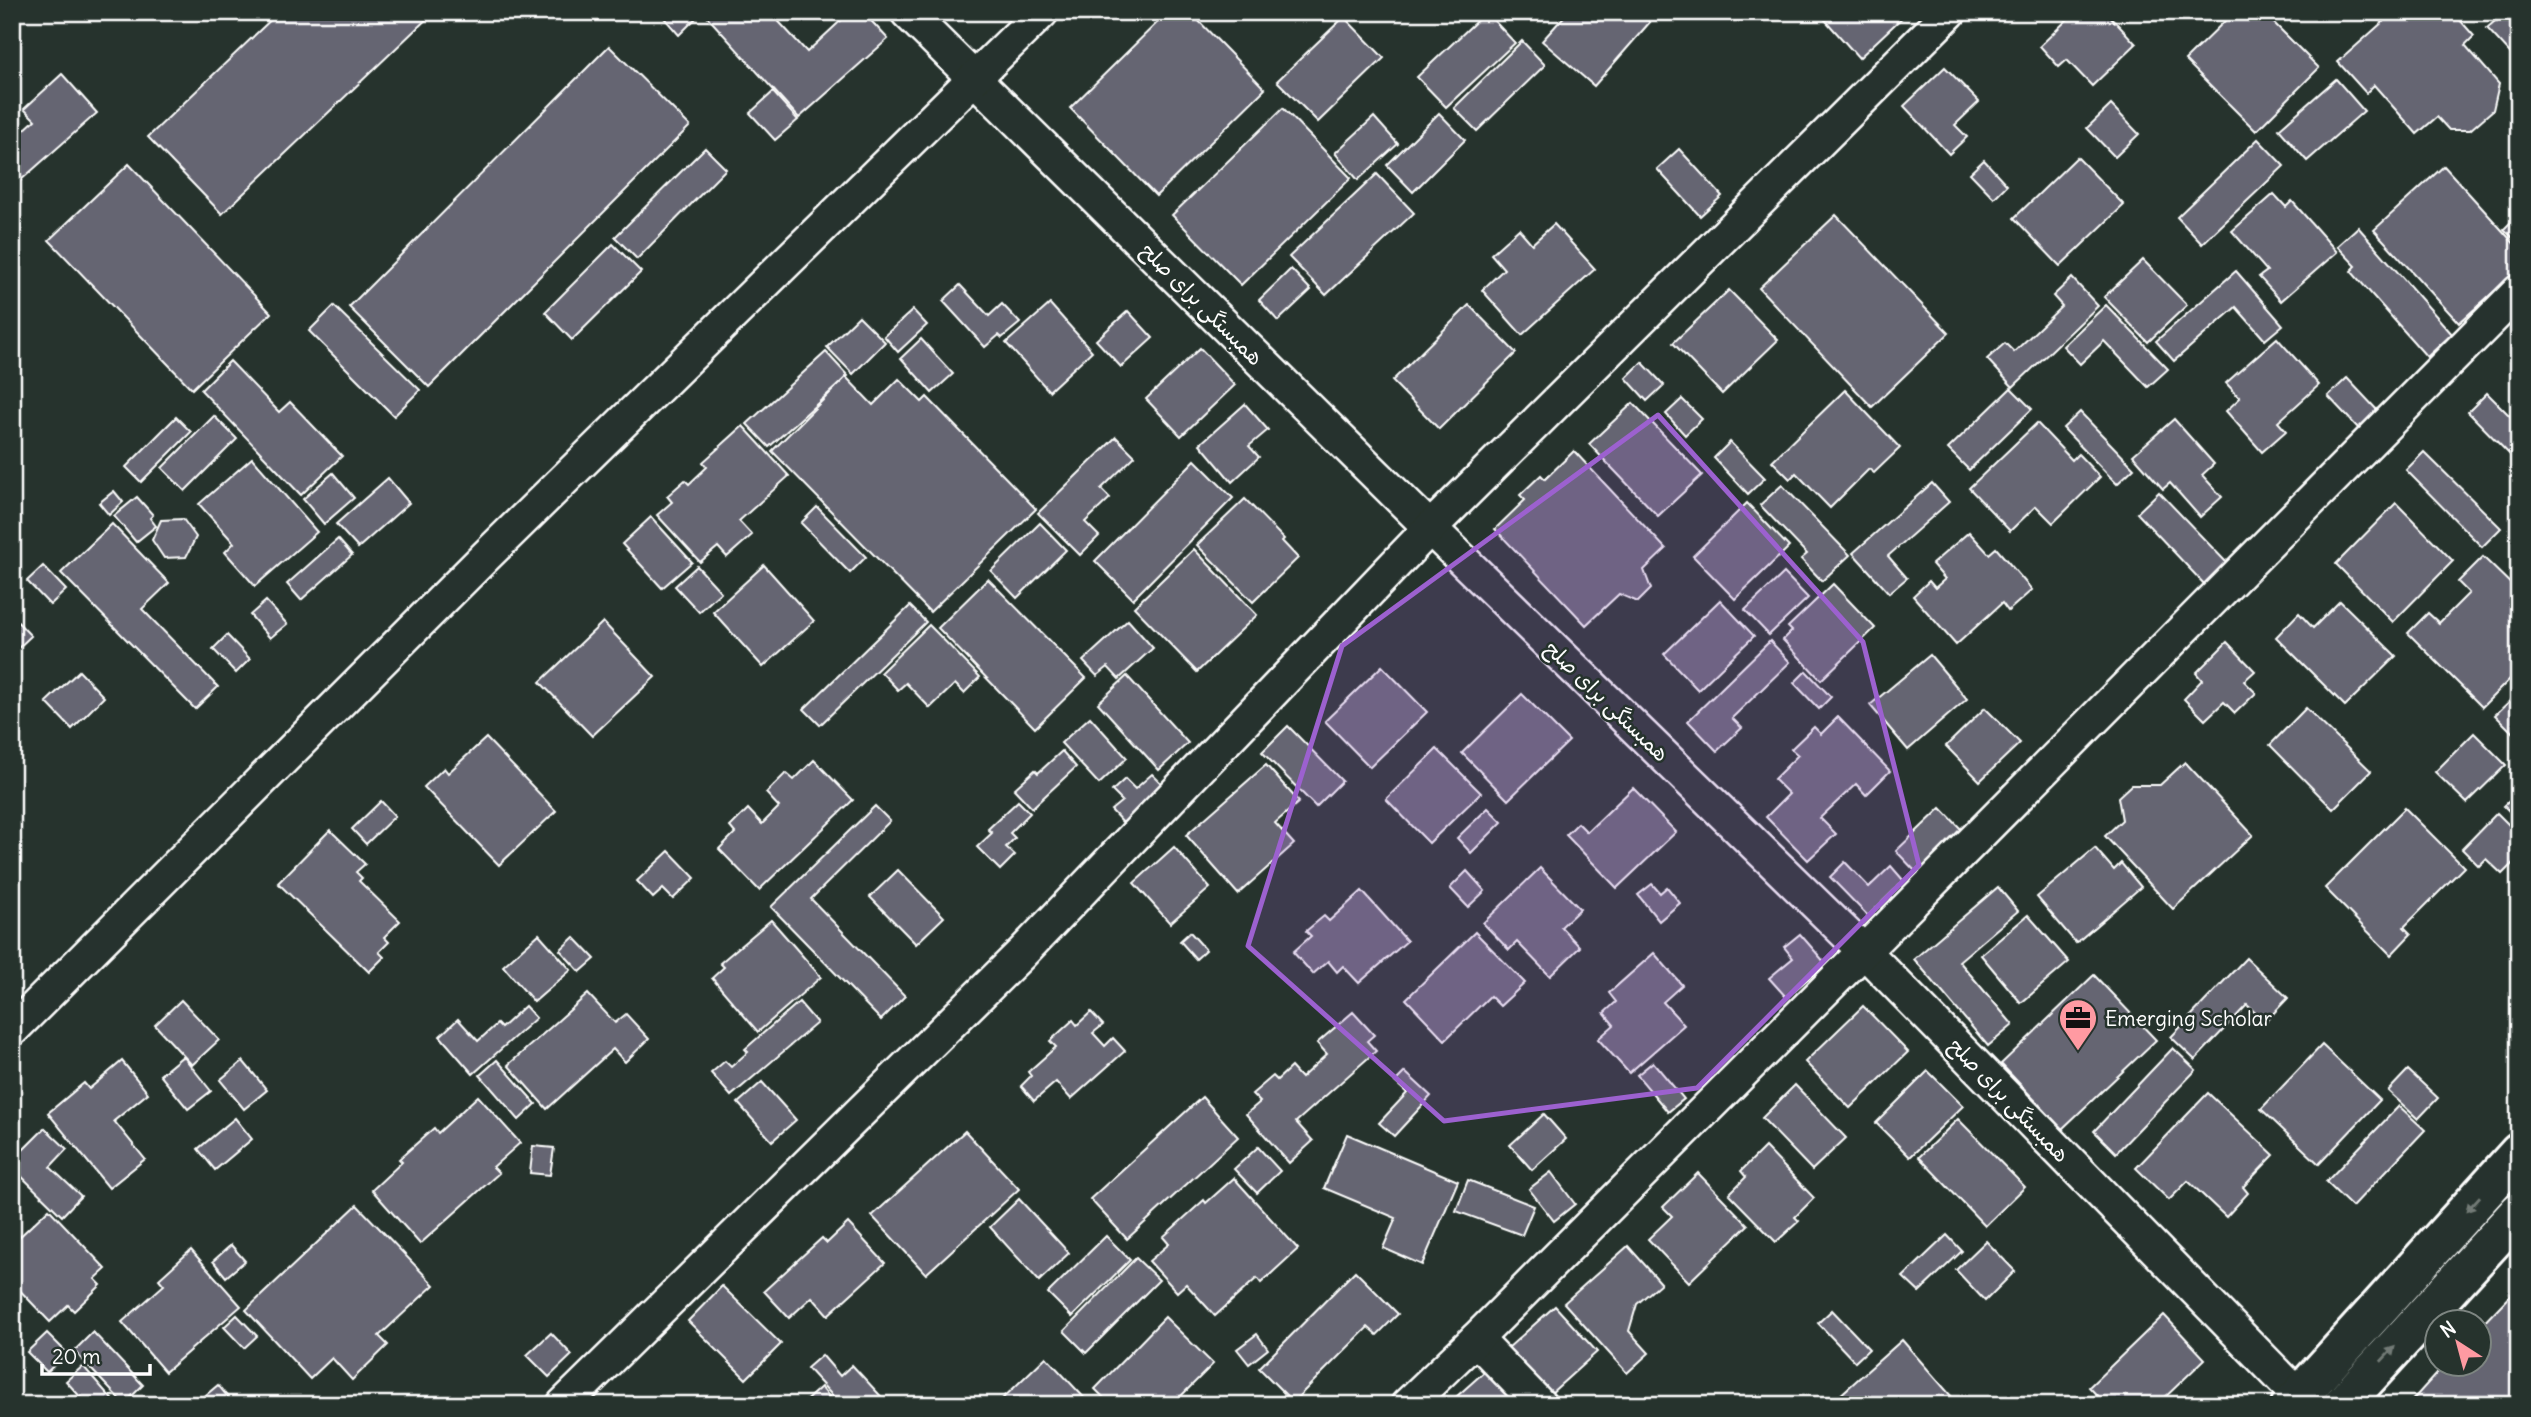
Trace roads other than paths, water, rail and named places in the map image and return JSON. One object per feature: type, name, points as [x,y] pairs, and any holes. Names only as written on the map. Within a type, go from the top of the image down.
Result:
[{"type":"main road","points":[[2295,1400],[2519,1153]]},
{"type":"main road","points":[[2342,1405],[2519,1212]]},
{"type":"street","name":"همبستگی برای صلح","points":[[907,12],[1864,951],[2295,1400]]},
{"type":"street","points":[[12,1030],[476,566],[1042,12]]},
{"type":"street","points":[[564,1405],[1022,953],[1430,528],[1950,12]]},
{"type":"street","points":[[1407,1405],[1864,951],[2519,291]]},
{"type":"street","points":[[1476,1339],[1539,1405]]},
{"type":"place","name":"Emerging Scholar","points":[[2078,1052]]}]
